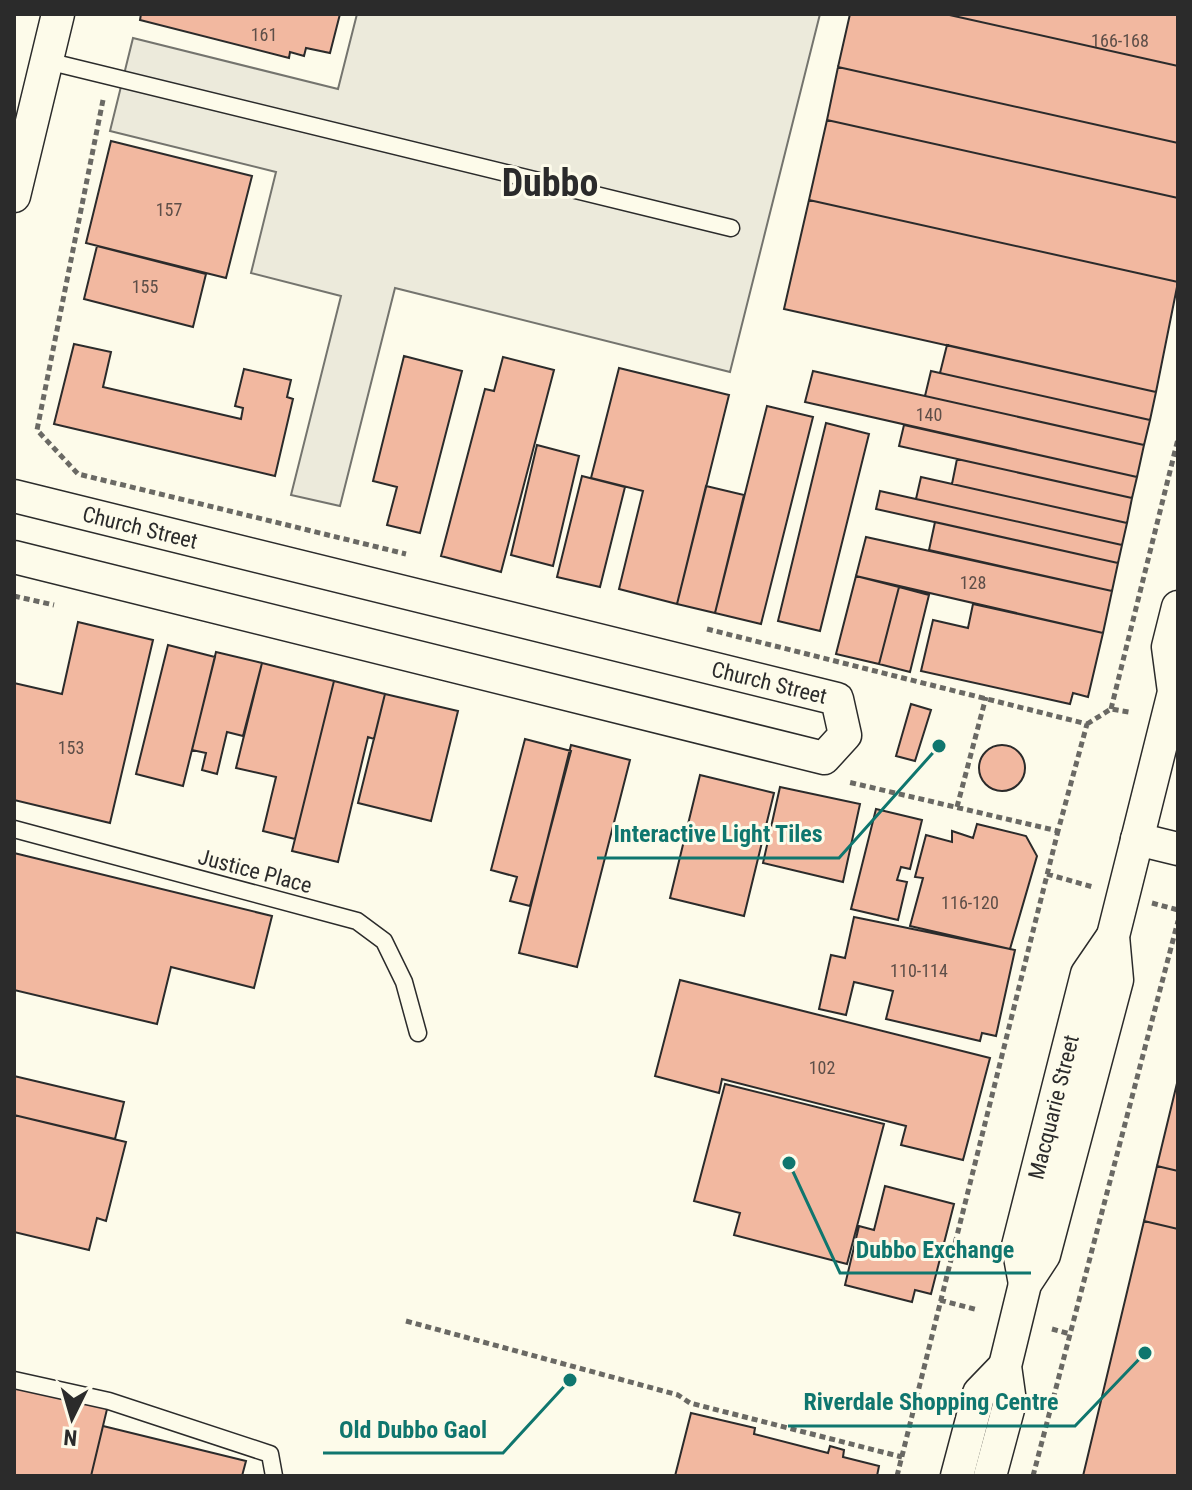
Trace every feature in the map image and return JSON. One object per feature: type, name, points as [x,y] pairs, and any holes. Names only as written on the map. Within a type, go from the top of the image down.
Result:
[{"type":"street","points":[[14,196],[22,131],[47,61],[58,14]]},
{"type":"street","name":"Church Street","points":[[14,496],[837,699],[845,735],[824,758],[14,557]]},
{"type":"street","name":"Macquarie Street","points":[[990,1476],[1010,1402],[1005,1366],[1025,1284],[1018,1246],[1087,974],[1113,936],[1137,839],[1165,785],[1176,689],[1168,647],[1178,607]]},
{"type":"street","points":[[1137,839],[1178,849]]},
{"type":"street","name":"Macquarie Street","points":[[957,1476],[979,1393],[1005,1366]]},
{"type":"lane","points":[[47,61],[731,228]]},
{"type":"lane","name":"Justice Place","points":[[14,829],[357,921],[384,941],[404,982],[418,1033]]},
{"type":"lane","points":[[14,1380],[109,1401],[270,1454],[274,1476]]},
{"type":"path","points":[[1111,709],[1178,439]]},
{"type":"path","points":[[957,807],[986,697]]},
{"type":"path","points":[[1087,724],[1111,709],[1129,712]]},
{"type":"path","points":[[897,1476],[1058,831]]},
{"type":"path","points":[[1033,1476],[1178,921]]},
{"type":"path","points":[[940,1300],[978,1310]]},
{"type":"path","points":[[406,1321],[678,1395],[690,1403],[902,1457]]},
{"type":"path","points":[[1052,1329],[1070,1334]]},
{"type":"shaded area","points":[[357,14],[820,14],[730,372],[395,288],[340,506],[291,495],[341,296],[251,273],[276,172],[110,131],[133,38],[338,89]]},
{"type":"building","points":[[141,14],[340,14],[330,53],[306,48],[304,56],[290,52],[289,58],[140,20]]},
{"type":"building","points":[[850,14],[945,14],[1178,66],[1178,143],[838,67]]},
{"type":"building","points":[[945,14],[1178,14],[1178,66]]},
{"type":"building","points":[[838,67],[1178,143],[1178,198],[827,120]]},
{"type":"building","points":[[827,120],[1178,198],[1178,282],[809,200]]},
{"type":"building","points":[[111,141],[252,176],[226,278],[86,243]]},
{"type":"building","points":[[809,200],[1178,282],[1156,392],[784,309]]},
{"type":"building","points":[[97,246],[206,274],[193,327],[84,299]]},
{"type":"building","points":[[74,344],[111,352],[103,387],[241,419],[243,408],[235,406],[244,369],[291,380],[287,397],[293,399],[275,476],[54,424]]},
{"type":"building","points":[[947,345],[1156,392],[1150,420],[940,373]]},
{"type":"building","points":[[404,356],[462,371],[420,533],[387,525],[397,487],[373,481]]},
{"type":"building","points":[[503,357],[554,370],[501,572],[441,556],[485,389],[494,391]]},
{"type":"building","points":[[619,368],[729,395],[677,604],[619,589],[643,491],[591,478]]},
{"type":"building","points":[[813,371],[1144,445],[1137,477],[805,402]]},
{"type":"building","points":[[931,371],[1150,420],[1144,445],[925,396]]},
{"type":"building","points":[[767,406],[813,417],[761,624],[715,613]]},
{"type":"building","points":[[826,423],[869,434],[820,631],[778,621]]},
{"type":"building","points":[[904,425],[1137,477],[1132,498],[899,446]]},
{"type":"building","points":[[537,445],[579,456],[553,566],[511,555]]},
{"type":"building","points":[[957,459],[1132,498],[1127,523],[952,484]]},
{"type":"building","points":[[582,476],[625,487],[600,587],[557,577]]},
{"type":"building","points":[[921,477],[1127,523],[1122,545],[916,499]]},
{"type":"building","points":[[706,486],[744,495],[715,613],[677,604]]},
{"type":"building","points":[[880,491],[1122,545],[1118,563],[876,509]]},
{"type":"building","points":[[935,522],[1118,563],[1112,591],[929,550]]},
{"type":"building","points":[[866,537],[1112,591],[1103,633],[856,576]]},
{"type":"building","points":[[856,576],[899,587],[879,664],[836,654]]},
{"type":"building","points":[[899,587],[929,595],[910,672],[879,664]]},
{"type":"building","points":[[973,604],[1103,633],[1088,697],[1073,693],[1070,704],[921,671],[933,620],[968,628]]},
{"type":"building","points":[[78,622],[153,640],[110,823],[14,800],[14,683],[62,694]]},
{"type":"building","points":[[168,645],[215,657],[183,786],[136,774]]},
{"type":"building","points":[[216,652],[262,663],[243,736],[227,732],[217,774],[202,770],[206,753],[192,750]]},
{"type":"building","points":[[262,663],[334,681],[295,839],[263,831],[276,777],[236,768]]},
{"type":"building","points":[[334,681],[385,694],[374,739],[368,737],[338,862],[292,851]]},
{"type":"building","points":[[385,694],[458,711],[431,821],[358,803]]},
{"type":"building","points":[[911,704],[931,710],[915,761],[896,756]]},
{"type":"building","points":[[525,739],[571,751],[530,906],[510,901],[517,877],[491,870]]},
{"type":"building","points":[[571,745],[630,760],[577,967],[519,953]]},
{"type":"building","points":[[1002,745],[1018,752],[1025,768],[1018,784],[1002,791],[986,784],[979,768],[986,752]]},
{"type":"building","points":[[700,775],[774,793],[744,916],[670,898]]},
{"type":"building","points":[[780,787],[860,804],[843,882],[763,863]]},
{"type":"building","points":[[876,809],[922,820],[910,869],[901,867],[897,880],[907,882],[898,920],[851,909]]},
{"type":"building","points":[[977,824],[1026,836],[1037,856],[1010,949],[910,926],[923,878],[915,877],[926,835],[952,842],[952,831],[973,838]]},
{"type":"building","points":[[14,853],[272,916],[254,988],[171,967],[157,1024],[14,990]]},
{"type":"building","points":[[854,917],[1015,950],[996,1036],[982,1033],[980,1041],[886,1019],[893,991],[854,982],[846,1015],[819,1009],[831,955],[845,958]]},
{"type":"building","points":[[680,980],[990,1058],[963,1160],[901,1145],[906,1126],[722,1079],[719,1093],[655,1076]]},
{"type":"building","points":[[14,1076],[124,1102],[115,1139],[14,1115]]},
{"type":"building","points":[[1178,1079],[1178,1171],[1157,1166]]},
{"type":"building","points":[[725,1084],[884,1124],[847,1264],[734,1235],[740,1213],[694,1201]]},
{"type":"building","points":[[14,1115],[126,1142],[106,1221],[97,1218],[89,1250],[14,1232]]},
{"type":"building","points":[[1157,1166],[1178,1171],[1178,1229],[1144,1221]]},
{"type":"building","points":[[885,1186],[954,1204],[931,1294],[915,1290],[912,1302],[845,1285],[859,1226],[874,1230]]},
{"type":"building","points":[[1144,1221],[1178,1229],[1178,1476],[1083,1476]]},
{"type":"building","points":[[14,1382],[108,1405],[91,1476],[14,1476]]},
{"type":"building","points":[[691,1413],[755,1428],[754,1434],[828,1453],[830,1446],[844,1450],[843,1457],[879,1466],[877,1476],[675,1476]]},
{"type":"building","points":[[103,1426],[246,1461],[242,1476],[91,1476]]},
{"type":"place","name":"Interactive Light Tiles","points":[[939,746]]},
{"type":"place","name":"Dubbo Exchange","points":[[789,1163]]},
{"type":"place","name":"Riverdale Shopping Centre","points":[[1145,1353]]},
{"type":"place","name":"Old Dubbo Gaol","points":[[570,1380]]},
{"type":"district","name":"Dubbo","points":[[550,183]]}]
